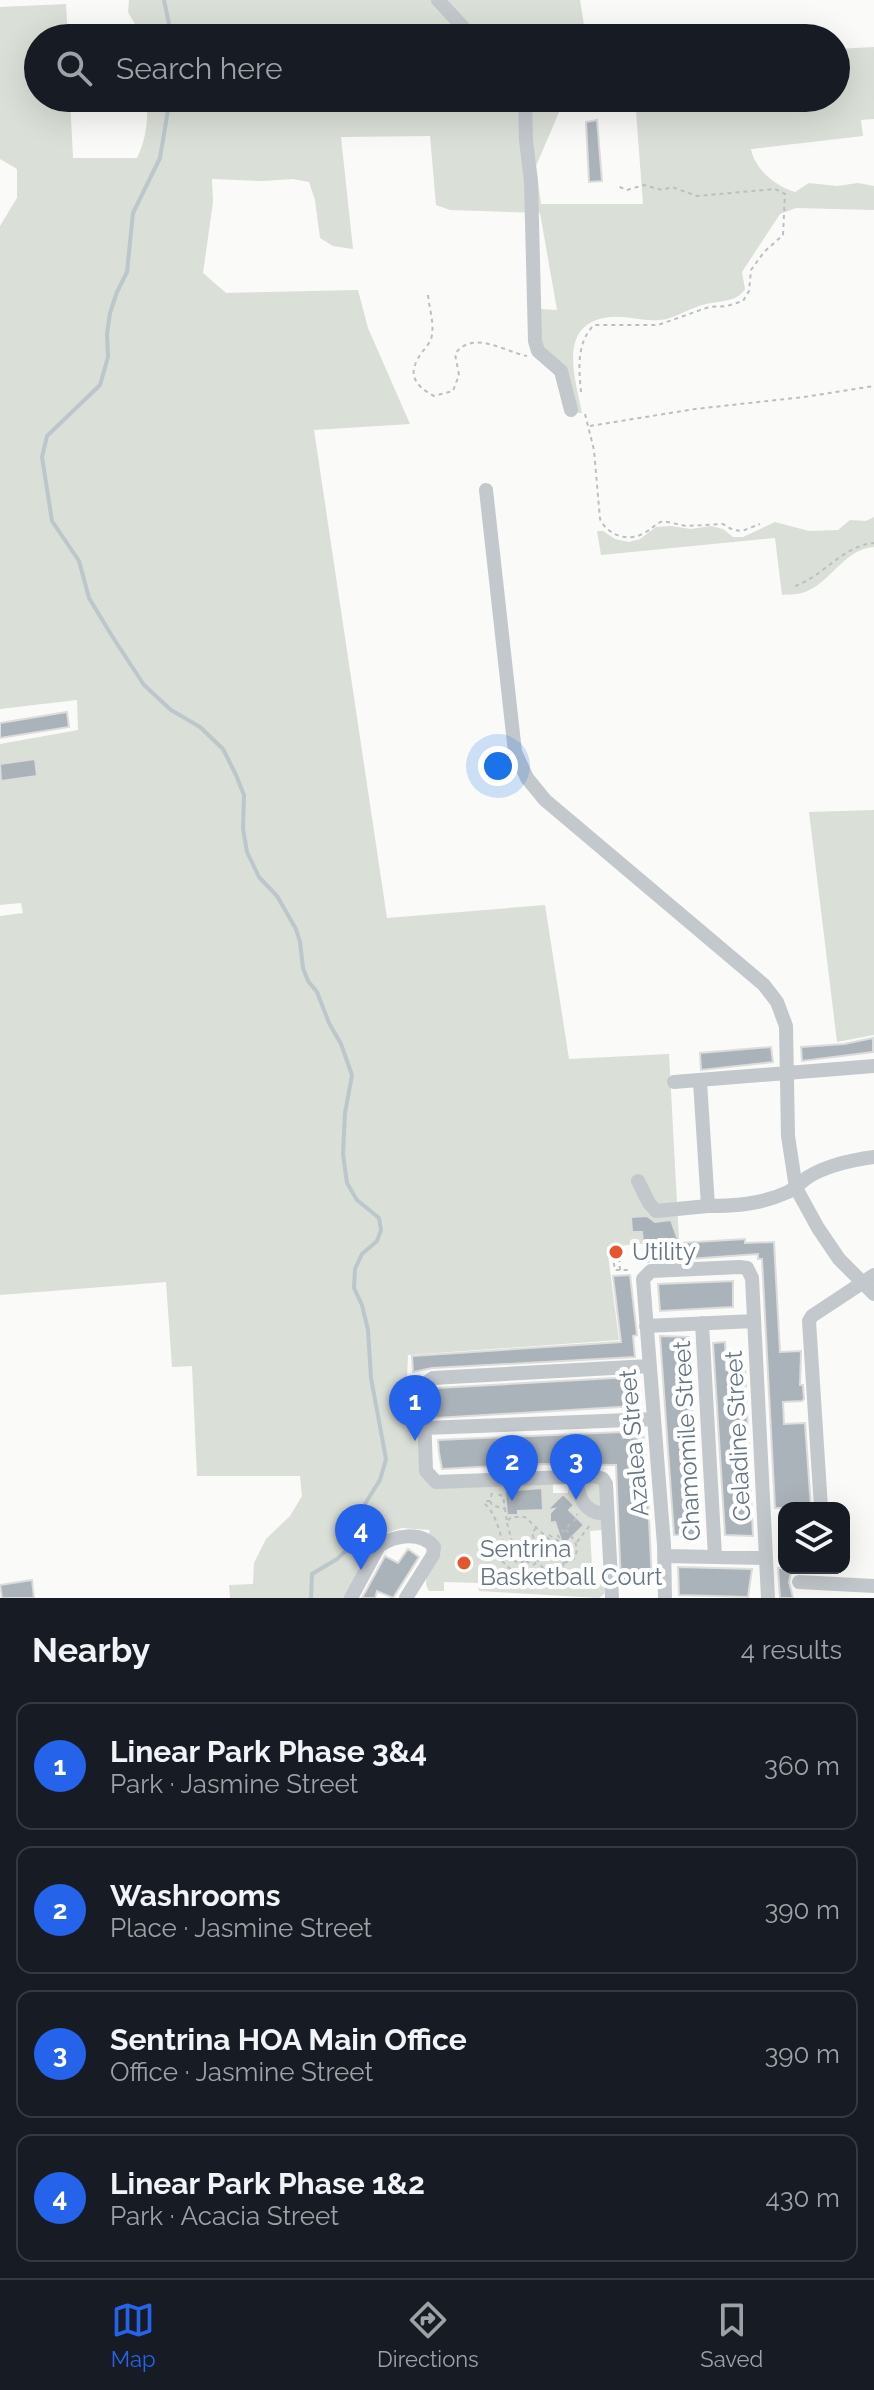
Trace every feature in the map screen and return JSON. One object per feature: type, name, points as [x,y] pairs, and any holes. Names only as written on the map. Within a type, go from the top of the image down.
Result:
[{"type":"street","points":[[438,0],[460,24]]},
{"type":"street","points":[[526,112],[532,197],[533,324],[538,351],[561,371],[577,409]]},
{"type":"street","points":[[486,490],[515,752],[527,778],[545,800],[764,985],[784,1014],[788,1136],[796,1188],[839,1259],[868,1279],[874,1294]]},
{"type":"street","points":[[674,1082],[874,1066]]},
{"type":"street","points":[[700,1082],[708,1206]]},
{"type":"street","points":[[638,1181],[656,1211],[755,1204],[796,1188],[806,1179],[834,1166],[874,1157]]},
{"type":"street","name":"Celadine Street","points":[[639,1278],[651,1271],[740,1267],[750,1272],[768,1598]]},
{"type":"street","name":"Azalea Street","points":[[639,1278],[654,1419],[665,1556],[665,1598]]},
{"type":"street","points":[[821,1502],[809,1321],[868,1279]]},
{"type":"street","points":[[646,1326],[754,1321]]},
{"type":"street","name":"Chamomile Street","points":[[702,1323],[715,1556]]},
{"type":"street","points":[[612,1598],[606,1484],[603,1479],[594,1476],[436,1482],[426,1471],[423,1385],[429,1378],[649,1366]]},
{"type":"street","points":[[424,1428],[654,1419]]},
{"type":"street","points":[[577,1477],[581,1500],[594,1512],[607,1514]]},
{"type":"street","points":[[351,1598],[375,1551],[387,1540],[402,1536],[426,1539],[434,1547],[412,1597]]},
{"type":"street","points":[[665,1556],[766,1558]]},
{"type":"street","points":[[823,1574],[824,1584]]},
{"type":"street","points":[[799,1582],[874,1586]]},
{"type":"path","points":[[582,397],[580,347],[586,332],[594,325],[658,325],[709,307],[743,301],[749,291],[751,270],[764,252],[783,235],[784,229],[785,194],[775,189],[697,196],[672,187],[662,190],[644,185],[627,190],[617,186]]},
{"type":"path","points":[[428,295],[432,335],[412,375],[413,381],[434,396],[453,391],[458,382],[455,354],[459,348],[472,343],[485,343],[523,356],[535,355],[538,351]]},
{"type":"path","points":[[588,427],[695,409],[874,386]]},
{"type":"path","points":[[577,409],[588,427],[594,450],[600,519],[604,529],[612,535],[638,536],[663,521],[686,526],[723,524],[742,531],[760,524]]},
{"type":"path","points":[[795,586],[810,581],[852,548],[874,543]]},
{"type":"path","points":[[616,1256],[615,1270],[639,1278]]},
{"type":"path","points":[[490,1501],[492,1492],[503,1496],[513,1545],[525,1555]]},
{"type":"path","points":[[490,1501],[485,1501],[485,1504],[497,1518],[508,1553],[515,1562],[520,1564],[525,1560]]},
{"type":"path","points":[[490,1501],[492,1505],[505,1509]]},
{"type":"path","points":[[507,1522],[511,1516],[525,1517],[553,1543],[554,1554],[563,1563]]},
{"type":"path","points":[[547,1536],[550,1534],[558,1541],[561,1539],[558,1536],[577,1518]]},
{"type":"path","points":[[576,1542],[589,1528],[589,1518]]},
{"type":"path","points":[[537,1527],[532,1533],[537,1561],[540,1567],[553,1575]]},
{"type":"path","points":[[563,1563],[574,1559],[577,1552],[576,1542],[565,1529]]},
{"type":"path","points":[[483,1549],[493,1550],[508,1567],[528,1578],[562,1572],[577,1576]]},
{"type":"path","points":[[534,1551],[525,1555],[525,1560],[530,1567],[537,1561]]},
{"type":"path","points":[[562,1572],[563,1563]]},
{"type":"shaded area","points":[[129,0],[580,0],[584,24],[135,24],[128,12]]},
{"type":"shaded area","points":[[66,4],[67,24],[24,24],[24,112],[71,112],[73,158],[137,158],[143,144],[147,112],[559,112],[536,166],[541,204],[643,204],[636,112],[850,112],[850,48],[874,47],[874,119],[861,120],[863,136],[751,149],[757,164],[767,176],[795,192],[809,183],[874,186],[874,210],[796,208],[780,214],[742,272],[745,289],[738,296],[666,319],[611,317],[589,323],[580,332],[573,357],[582,413],[575,413],[571,384],[564,368],[542,351],[537,315],[541,309],[557,310],[540,213],[450,210],[436,205],[430,136],[341,137],[353,249],[333,246],[320,238],[315,200],[309,182],[293,179],[212,179],[213,202],[203,273],[226,293],[358,290],[368,328],[410,424],[314,430],[387,918],[545,905],[569,1059],[669,1054],[679,1240],[607,1247],[619,1340],[408,1355],[407,1377],[419,1377],[423,1478],[432,1485],[553,1482],[553,1493],[568,1493],[569,1482],[600,1485],[603,1530],[590,1531],[593,1584],[605,1585],[604,1594],[599,1598],[479,1591],[478,1583],[444,1582],[444,1591],[429,1591],[426,1580],[437,1559],[439,1547],[428,1536],[430,1530],[402,1528],[373,1537],[379,1546],[351,1598],[230,1598],[229,1585],[253,1584],[254,1563],[266,1539],[290,1516],[302,1496],[300,1476],[197,1476],[192,1366],[172,1367],[166,1282],[0,1295],[0,916],[23,913],[21,903],[0,905],[0,744],[78,730],[77,700],[0,709],[0,226],[17,198],[17,169],[0,159],[0,7]]},
{"type":"shaded area","points":[[874,517],[874,547],[863,549],[845,560],[812,589],[800,594],[782,595],[775,538],[601,555],[597,531],[629,542],[640,539],[656,527],[691,529],[711,526],[723,529],[733,537],[743,537],[775,522],[809,531],[838,530],[850,520],[866,521]]},
{"type":"shaded area","points":[[874,810],[874,1035],[837,1042],[809,812]]},
{"type":"building","points":[[597,120],[602,181],[589,182],[586,122]]},
{"type":"building","points":[[67,712],[69,727],[0,738],[0,723]]},
{"type":"building","points":[[35,759],[37,776],[1,781],[0,764]]},
{"type":"building","points":[[873,1038],[873,1052],[802,1061],[801,1047]]},
{"type":"building","points":[[771,1047],[773,1062],[701,1070],[700,1053]]},
{"type":"building","points":[[647,1216],[655,1222],[671,1220],[679,1243],[745,1239],[745,1243],[774,1242],[780,1352],[801,1351],[800,1385],[803,1385],[804,1399],[783,1402],[784,1424],[805,1423],[811,1502],[778,1502],[778,1508],[775,1508],[762,1259],[758,1259],[758,1254],[645,1262],[642,1232],[632,1232],[631,1217]]},
{"type":"building","points":[[630,1275],[637,1335],[633,1336],[635,1357],[432,1368],[413,1372],[412,1356],[621,1342],[613,1276]]},
{"type":"building","points":[[733,1281],[733,1307],[660,1311],[658,1284]]},
{"type":"building","points":[[660,1336],[689,1337],[700,1536],[674,1535]]},
{"type":"building","points":[[725,1342],[726,1370],[745,1369],[753,1536],[725,1535],[713,1343]]},
{"type":"building","points":[[633,1377],[636,1406],[435,1418],[437,1388]]},
{"type":"building","points":[[622,1432],[623,1438],[644,1437],[652,1582],[634,1582],[634,1585],[621,1585],[616,1465],[533,1464],[442,1469],[439,1453],[438,1440]]},
{"type":"building","points":[[542,1488],[543,1510],[518,1511],[518,1515],[507,1515],[505,1491]]},
{"type":"building","points":[[563,1494],[574,1505],[569,1510],[584,1525],[563,1546],[555,1522],[550,1523],[550,1513],[554,1509],[547,1510]]},
{"type":"building","points":[[408,1549],[419,1557],[393,1598],[377,1591],[375,1598],[362,1598],[385,1556],[398,1563]]},
{"type":"building","points":[[678,1567],[752,1569],[748,1597],[679,1595]]},
{"type":"building","points":[[778,1574],[791,1574],[789,1582],[793,1598],[780,1598]]},
{"type":"building","points":[[32,1580],[34,1598],[2,1598],[0,1585]]},
{"type":"waterway","points":[[164,0],[169,24]]},
{"type":"waterway","points":[[168,112],[160,158],[133,213],[127,272],[110,313],[108,357],[100,385],[47,436],[42,457],[52,521],[79,561],[89,598],[112,636],[144,685],[171,710],[200,727],[223,749],[244,795],[243,829],[247,852],[259,877],[277,896],[296,929],[303,968],[341,1044],[352,1075],[345,1113],[343,1154],[347,1183],[357,1200],[379,1218],[381,1230],[377,1241],[362,1254],[355,1269],[354,1288],[368,1330],[371,1378],[386,1459],[380,1480],[358,1515],[359,1532],[337,1559],[312,1574],[311,1598]]},
{"type":"place","name":"Utility","points":[[616,1252]]},
{"type":"place","name":"Linear Park Phase 3&4","points":[[415,1441]]},
{"type":"place","name":"Sentrina HOA Main Office","points":[[576,1500]]},
{"type":"place","name":"Washrooms","points":[[512,1501]]},
{"type":"place","name":"Sentrina Basketball Court","points":[[464,1563]]},
{"type":"place","name":"Linear Park Phase 1&2","points":[[361,1570]]}]
